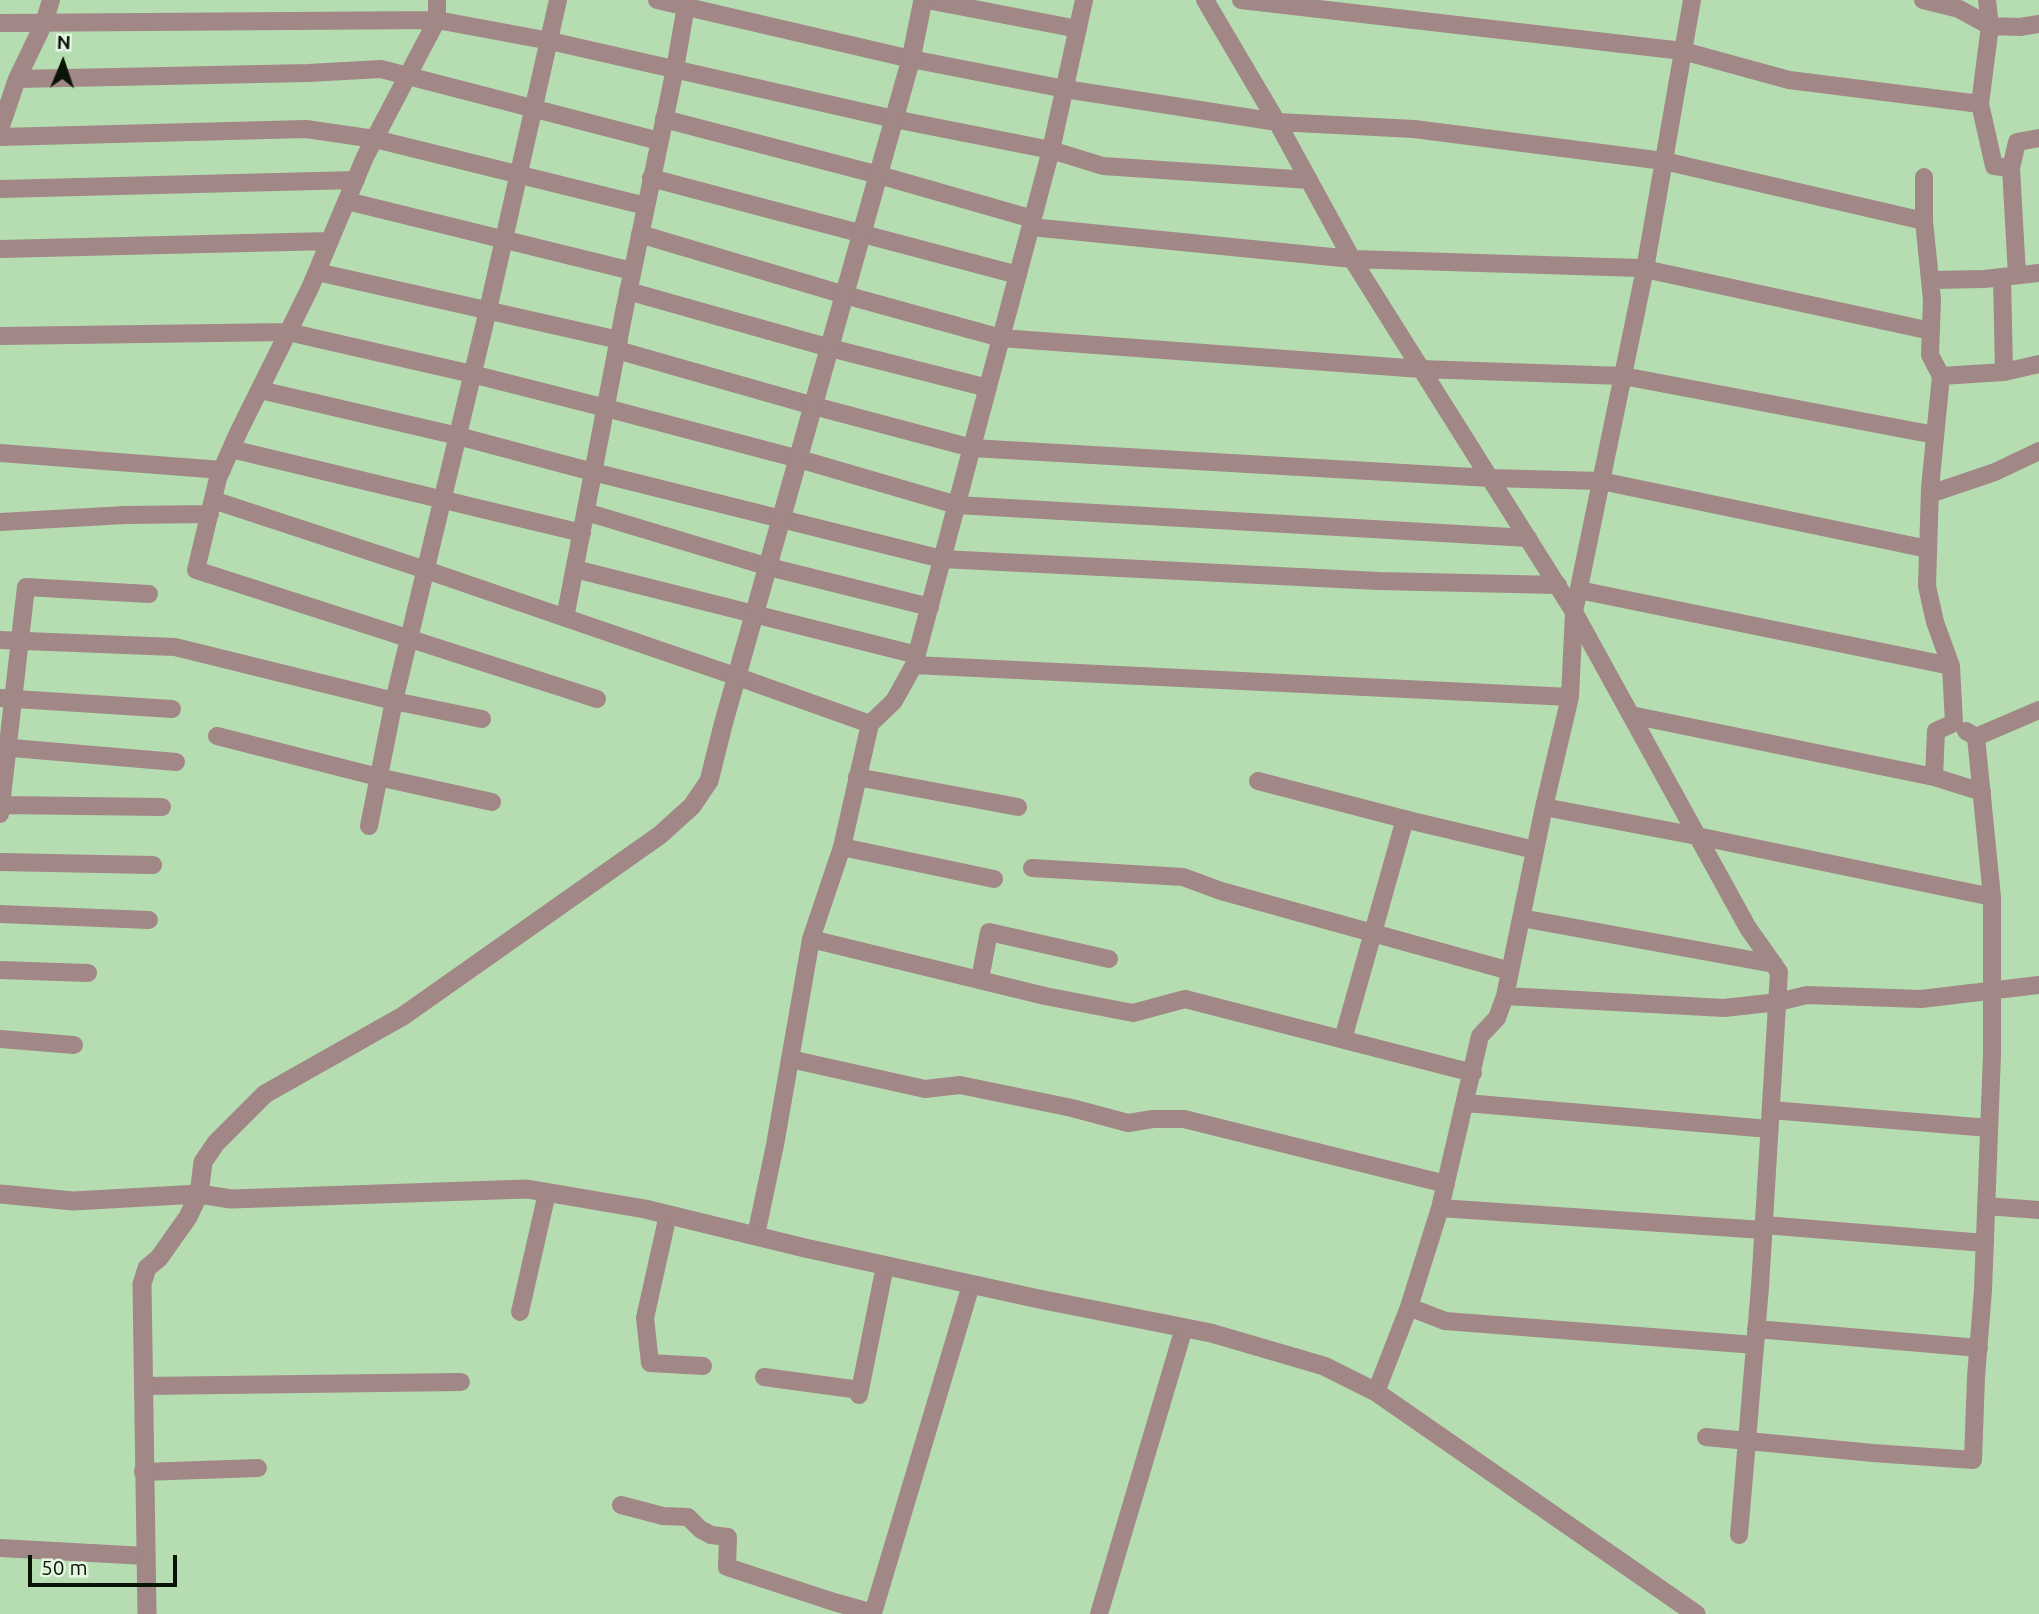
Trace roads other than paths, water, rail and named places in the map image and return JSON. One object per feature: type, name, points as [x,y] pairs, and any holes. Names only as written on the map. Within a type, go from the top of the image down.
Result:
[{"type":"street","points":[[0,129],[10,84],[44,23],[51,0]]},
{"type":"street","points":[[436,0],[437,20],[375,139],[317,272],[222,470],[196,570],[597,699]]},
{"type":"street","points":[[369,826],[394,701],[488,310],[558,0]]},
{"type":"street","points":[[657,0],[686,3],[911,59],[1065,89],[1277,122],[1414,129],[1664,161],[1924,221]]},
{"type":"street","points":[[147,1614],[142,1284],[147,1268],[159,1258],[188,1217],[199,1194],[203,1162],[216,1143],[265,1094],[403,1016],[660,835],[692,806],[709,781],[879,175],[925,0],[1078,29]]},
{"type":"street","points":[[756,1235],[775,1145],[811,939],[842,847],[870,724],[894,701],[915,660],[1052,149],[1084,0]]},
{"type":"street","points":[[1205,0],[1277,122],[1352,259],[1574,612],[1748,928],[1779,972],[1756,1337],[1739,1535]]},
{"type":"street","points":[[1241,0],[1683,51],[1790,80],[1980,104]]},
{"type":"street","points":[[1376,1392],[1409,1307],[1440,1208],[1480,1036],[1497,1018],[1505,996],[1570,697],[1574,612],[1645,269],[1692,0]]},
{"type":"street","points":[[1923,0],[1959,9],[1990,26],[2020,27],[2039,24]]},
{"type":"street","points":[[1987,0],[1990,26],[1980,104],[1994,166],[2011,169]]},
{"type":"street","points":[[565,618],[632,271],[676,69],[686,3]]},
{"type":"street","points":[[0,23],[437,20],[550,41],[894,119],[1052,149],[1103,166],[1309,180]]},
{"type":"street","points":[[10,84],[381,69],[659,141]]},
{"type":"street","points":[[664,119],[879,175],[1032,223],[1352,259],[1645,269],[1931,331]]},
{"type":"street","points":[[0,137],[306,129],[375,139],[646,206]]},
{"type":"street","points":[[2004,372],[2011,169],[2017,142],[2039,138]]},
{"type":"street","points":[[652,177],[1018,275]]},
{"type":"street","points":[[1924,177],[1924,221],[1932,300],[1930,355],[1941,376],[1930,494],[1927,586],[1935,622],[1951,666],[1954,723]]},
{"type":"street","points":[[0,189],[356,180]]},
{"type":"street","points":[[347,201],[632,271]]},
{"type":"street","points":[[640,234],[1001,338],[1421,369],[1623,376],[1935,435]]},
{"type":"street","points":[[0,249],[330,241]]},
{"type":"street","points":[[317,272],[488,310],[618,345],[814,406],[972,448],[1490,478],[1601,481],[1928,549]]},
{"type":"street","points":[[1930,280],[2039,273]]},
{"type":"street","points":[[628,291],[830,348],[988,388]]},
{"type":"street","points":[[0,336],[288,332],[606,408],[799,459],[957,505],[1528,538]]},
{"type":"street","points":[[1941,376],[2004,372],[2039,364]]},
{"type":"street","points":[[260,390],[458,436],[942,559],[1378,581],[1558,585]]},
{"type":"street","points":[[231,449],[582,533]]},
{"type":"street","points":[[1930,494],[1995,472],[2039,451]]},
{"type":"street","points":[[0,453],[222,470]]},
{"type":"street","points":[[0,522],[211,507],[426,570],[870,724]]},
{"type":"street","points":[[586,512],[769,567],[930,607]]},
{"type":"street","points":[[575,569],[755,615],[915,660],[1570,697]]},
{"type":"street","points":[[149,594],[26,587],[20,641],[7,698],[0,808],[162,807]]},
{"type":"street","points":[[1579,590],[1951,666]]},
{"type":"street","points":[[0,640],[176,647],[394,701],[482,719]]},
{"type":"street","points":[[7,698],[172,709]]},
{"type":"street","points":[[1976,737],[2039,710]]},
{"type":"street","points":[[1631,715],[1934,777],[1982,792]]},
{"type":"street","points":[[1954,723],[1976,737]]},
{"type":"street","points":[[1934,777],[1936,731],[1954,723]]},
{"type":"street","points":[[217,736],[492,803]]},
{"type":"street","points":[[1706,1437],[1973,1460],[1985,1243],[1992,990],[1992,897],[1976,737]]},
{"type":"street","points":[[4,747],[176,762]]},
{"type":"street","points":[[857,777],[1018,807]]},
{"type":"street","points":[[1258,781],[1535,850]]},
{"type":"street","points":[[1544,807],[1992,897]]},
{"type":"street","points":[[1343,1040],[1405,819]]},
{"type":"street","points":[[842,847],[993,880]]},
{"type":"street","points":[[0,862],[153,865]]},
{"type":"street","points":[[1032,868],[1182,877],[1221,891],[1510,971]]},
{"type":"street","points":[[0,914],[149,920]]},
{"type":"street","points":[[1521,918],[1774,964]]},
{"type":"street","points":[[980,979],[989,932],[1109,958]]},
{"type":"street","points":[[811,939],[1045,996],[1133,1013],[1185,999],[1473,1073]]},
{"type":"street","points":[[0,970],[88,973]]},
{"type":"street","points":[[1505,996],[1724,1008],[1779,1002],[1807,995],[1921,999],[2039,985]]},
{"type":"street","points":[[0,1039],[74,1045]]},
{"type":"street","points":[[790,1059],[925,1089],[960,1084],[1128,1123],[1153,1119],[1184,1119],[1446,1184]]},
{"type":"street","points":[[1466,1103],[1769,1129]]},
{"type":"street","points":[[1771,1110],[1989,1128]]},
{"type":"street","points":[[0,1194],[73,1201],[199,1194],[231,1199],[527,1189],[668,1215],[885,1266],[1211,1333],[1324,1366],[1376,1392],[1696,1614]]},
{"type":"street","points":[[520,1312],[547,1193]]},
{"type":"street","points":[[1986,1206],[2039,1210]]},
{"type":"street","points":[[1440,1208],[1985,1243]]},
{"type":"street","points":[[668,1215],[645,1318],[650,1363],[703,1366]]},
{"type":"street","points":[[764,1377],[859,1392],[885,1266]]},
{"type":"street","points":[[621,1505],[663,1516],[688,1517],[711,1535],[728,1537],[727,1567],[873,1613],[971,1284]]},
{"type":"street","points":[[1409,1307],[1445,1321],[1979,1348]]},
{"type":"street","points":[[1099,1614],[1184,1328]]},
{"type":"street","points":[[144,1386],[461,1382]]},
{"type":"street","points":[[143,1472],[258,1468]]},
{"type":"street","points":[[0,1548],[146,1556]]}]
